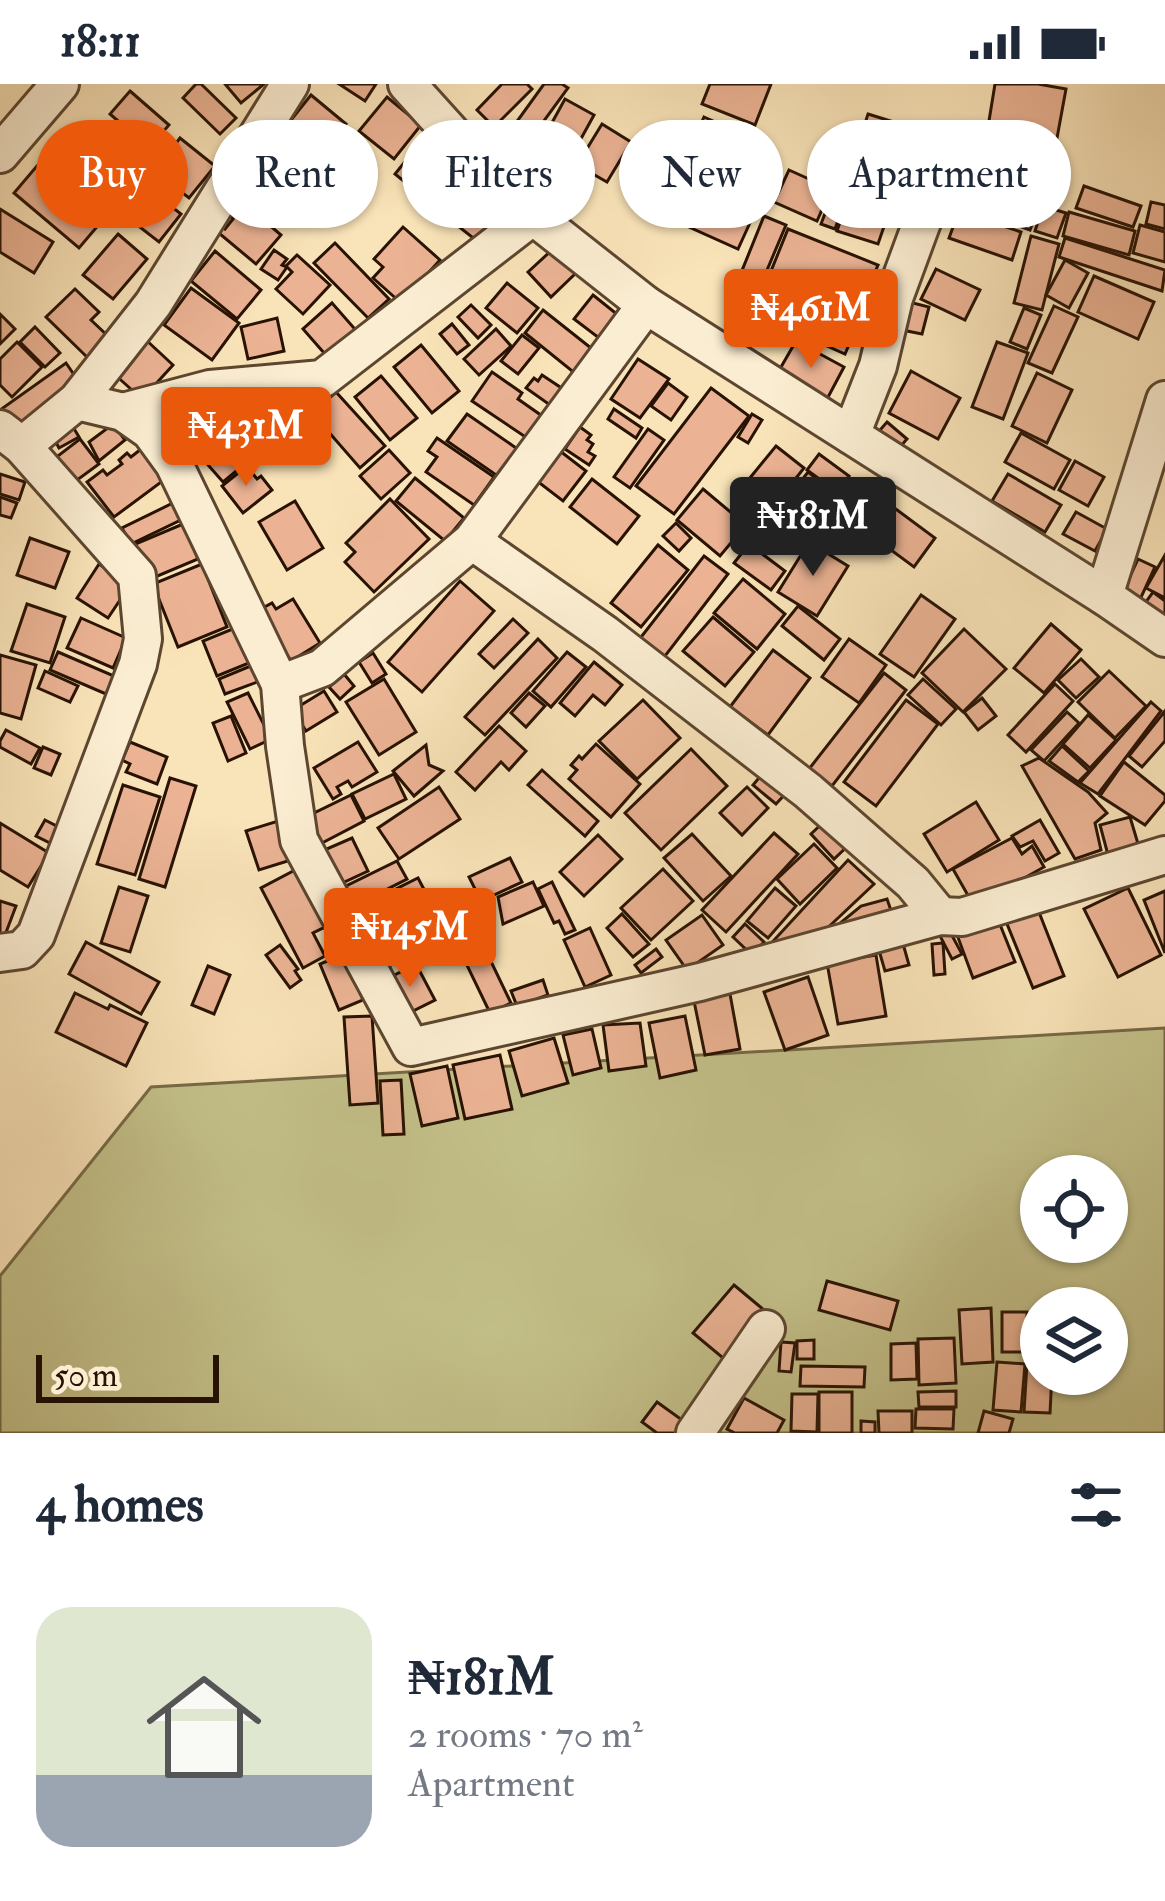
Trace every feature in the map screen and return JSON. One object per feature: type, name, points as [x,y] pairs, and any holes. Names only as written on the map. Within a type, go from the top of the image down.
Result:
[{"type":"street","points":[[0,154],[60,84]]},
{"type":"street","points":[[0,953],[22,950],[36,935],[138,664],[143,639],[137,576],[11,437],[77,401],[153,304],[290,84]]},
{"type":"street","points":[[407,84],[440,120]]},
{"type":"street","points":[[123,412],[210,389],[322,379],[518,228]]},
{"type":"street","points":[[548,228],[646,305],[1165,638]]},
{"type":"street","points":[[850,435],[878,366],[894,298],[920,228]]},
{"type":"street","points":[[280,684],[322,668],[472,541],[646,305]]},
{"type":"street","points":[[1104,596],[1165,400]]},
{"type":"street","points":[[77,401],[123,412],[150,430],[174,464],[280,684],[299,840],[411,1047],[700,982],[940,916],[962,917],[1165,855]]},
{"type":"street","points":[[472,541],[605,634],[808,791],[913,883],[940,916]]},
{"type":"street","points":[[695,1433],[766,1329]]},
{"type":"shaded area","points":[[1165,1028],[1165,1433],[0,1433],[0,1276],[151,1087]]},
{"type":"building","points":[[201,84],[236,118],[212,120],[212,126],[183,98]]},
{"type":"building","points":[[225,84],[264,84],[241,103]]},
{"type":"building","points":[[339,84],[376,84],[365,101]]},
{"type":"building","points":[[502,84],[527,84],[532,89],[501,120],[487,120],[477,110]]},
{"type":"building","points":[[544,84],[568,88],[545,120],[518,120]]},
{"type":"building","points":[[710,84],[771,84],[757,120],[742,120],[702,104]]},
{"type":"building","points":[[995,84],[1066,89],[1060,120],[989,120]]},
{"type":"building","points":[[130,91],[163,120],[117,120],[110,114]]},
{"type":"building","points":[[311,95],[341,120],[291,120]]},
{"type":"building","points":[[387,97],[415,120],[402,120],[402,149],[394,159],[378,146],[378,120],[368,120]]},
{"type":"building","points":[[565,99],[594,115],[591,120],[553,120]]},
{"type":"building","points":[[602,124],[619,135],[619,162],[607,182],[595,175],[595,135]]},
{"type":"building","points":[[188,144],[212,164],[188,197]]},
{"type":"building","points":[[36,167],[36,212],[14,193]]},
{"type":"building","points":[[789,170],[807,178],[807,217],[783,206],[783,183]]},
{"type":"building","points":[[1084,186],[1141,206],[1133,227],[1076,208]]},
{"type":"building","points":[[1151,202],[1165,205],[1165,229],[1146,224]]},
{"type":"building","points":[[0,209],[53,242],[34,273],[0,252]]},
{"type":"building","points":[[1071,213],[1135,231],[1129,255],[1063,236],[1065,228],[1071,228]]},
{"type":"building","points":[[786,225],[762,282],[741,273],[759,228]]},
{"type":"building","points":[[1140,225],[1165,232],[1165,262],[1133,253]]},
{"type":"building","points":[[55,228],[96,228],[79,248]]},
{"type":"building","points":[[141,228],[170,228],[159,242]]},
{"type":"building","points":[[273,228],[281,235],[256,264],[214,229]]},
{"type":"building","points":[[404,228],[440,260],[401,303],[373,278],[383,267],[374,259]]},
{"type":"building","points":[[460,228],[496,228],[482,245]]},
{"type":"building","points":[[691,228],[748,228],[738,249]]},
{"type":"building","points":[[838,228],[884,228],[878,244]]},
{"type":"building","points":[[953,228],[1021,232],[1012,260],[949,238]]},
{"type":"building","points":[[1036,228],[1061,228],[1057,238]]},
{"type":"building","points":[[788,229],[878,265],[858,313],[769,276]]},
{"type":"building","points":[[118,234],[147,259],[113,299],[83,275]]},
{"type":"building","points":[[1031,236],[1059,244],[1042,310],[1014,303]]},
{"type":"building","points":[[1065,238],[1165,270],[1162,291],[1059,257]]},
{"type":"building","points":[[335,243],[389,299],[368,318],[314,263]]},
{"type":"building","points":[[553,249],[576,273],[551,297],[528,272]]},
{"type":"building","points":[[274,250],[287,259],[278,280],[261,269]]},
{"type":"building","points":[[215,251],[261,290],[237,319],[191,281]]},
{"type":"building","points":[[297,255],[330,285],[303,314],[276,289],[292,272],[286,266]]},
{"type":"building","points":[[1065,260],[1088,273],[1069,308],[1046,295]]},
{"type":"building","points":[[936,269],[980,290],[965,320],[921,299]]},
{"type":"building","points":[[1094,276],[1154,302],[1138,339],[1078,312]]},
{"type":"building","points":[[746,278],[781,289],[766,340],[730,329]]},
{"type":"building","points":[[507,283],[538,308],[517,333],[486,308]]},
{"type":"building","points":[[191,288],[239,323],[212,360],[164,325]]},
{"type":"building","points":[[75,289],[99,312],[91,320],[110,338],[89,359],[46,317]]},
{"type":"building","points":[[593,295],[618,315],[599,338],[574,319]]},
{"type":"building","points":[[813,299],[860,319],[845,354],[798,333]]},
{"type":"building","points":[[909,302],[929,307],[922,334],[902,330]]},
{"type":"building","points":[[332,303],[361,336],[332,362],[303,329]]},
{"type":"building","points":[[471,305],[491,325],[478,338],[458,317]]},
{"type":"building","points":[[1054,306],[1078,317],[1052,373],[1028,363]]},
{"type":"building","points":[[1024,308],[1041,315],[1027,349],[1010,342]]},
{"type":"building","points":[[543,310],[596,352],[577,375],[525,333]]},
{"type":"building","points":[[0,314],[15,329],[0,344]]},
{"type":"building","points":[[277,318],[284,351],[248,359],[241,327]]},
{"type":"building","points":[[452,324],[469,345],[457,354],[440,334]]},
{"type":"building","points":[[35,327],[60,353],[45,367],[20,342]]},
{"type":"building","points":[[496,329],[511,346],[479,375],[464,359]]},
{"type":"building","points":[[522,335],[539,348],[518,374],[501,361]]},
{"type":"building","points":[[145,339],[173,365],[142,399],[113,373]]},
{"type":"building","points":[[796,341],[844,367],[826,401],[777,374]]},
{"type":"building","points":[[17,342],[42,367],[12,397],[0,385],[0,359]]},
{"type":"building","points":[[997,342],[1028,353],[1003,419],[972,407]]},
{"type":"building","points":[[421,345],[459,391],[432,413],[394,367]]},
{"type":"building","points":[[638,359],[669,379],[640,418],[611,399]]},
{"type":"building","points":[[66,363],[79,382],[11,432],[0,410]]},
{"type":"building","points":[[911,371],[960,398],[938,439],[889,413]]},
{"type":"building","points":[[492,372],[522,393],[518,399],[545,418],[530,440],[472,401]]},
{"type":"building","points":[[1037,373],[1072,390],[1047,443],[1012,426]]},
{"type":"building","points":[[542,375],[569,393],[557,410],[526,388]]},
{"type":"building","points":[[381,376],[417,418],[390,440],[355,397]]},
{"type":"building","points":[[668,383],[687,397],[671,420],[651,406]]},
{"type":"building","points":[[711,388],[749,416],[674,514],[636,486]]},
{"type":"building","points":[[336,392],[385,446],[360,468],[312,413]]},
{"type":"building","points":[[233,400],[256,400],[248,404],[252,410],[259,406],[267,419],[249,429]]},
{"type":"building","points":[[614,409],[642,428],[636,438],[608,419]]},
{"type":"building","points":[[467,414],[519,450],[499,477],[447,441]]},
{"type":"building","points":[[752,414],[762,420],[748,443],[738,437]]},
{"type":"building","points":[[70,422],[79,437],[59,448],[51,433]]},
{"type":"building","points":[[887,422],[907,439],[894,454],[874,437]]},
{"type":"building","points":[[113,424],[125,440],[99,461],[89,442]]},
{"type":"building","points":[[224,424],[252,458],[223,482],[194,449]]},
{"type":"building","points":[[580,427],[591,435],[588,452],[595,456],[589,465],[565,449]]},
{"type":"building","points":[[648,429],[664,440],[630,488],[614,477]]},
{"type":"building","points":[[1021,433],[1070,460],[1054,489],[1005,462]]},
{"type":"building","points":[[437,438],[494,477],[474,505],[426,472],[437,457],[428,451]]},
{"type":"building","points":[[80,439],[99,464],[69,486],[50,462]]},
{"type":"building","points":[[145,446],[168,477],[114,517],[87,482],[103,470],[107,475],[122,464],[119,460],[127,453],[131,457]]},
{"type":"building","points":[[776,446],[804,468],[774,506],[745,484]]},
{"type":"building","points":[[389,450],[410,473],[381,499],[360,476]]},
{"type":"building","points":[[560,451],[586,471],[563,501],[537,481]]},
{"type":"building","points":[[819,454],[849,476],[837,492],[807,470]]},
{"type":"building","points":[[1075,461],[1104,477],[1088,506],[1059,490]]},
{"type":"building","points":[[247,466],[272,490],[243,513],[222,486]]},
{"type":"building","points":[[808,472],[837,494],[816,522],[787,499]]},
{"type":"building","points":[[0,474],[25,482],[19,500],[0,494]]},
{"type":"building","points":[[1008,474],[1061,505],[1045,532],[992,501]]},
{"type":"building","points":[[415,478],[464,518],[445,541],[396,501]]},
{"type":"building","points":[[592,479],[639,516],[617,544],[570,507]]},
{"type":"building","points":[[703,489],[746,525],[720,556],[677,520]]},
{"type":"building","points":[[0,497],[17,503],[11,518],[0,515]]},
{"type":"building","points":[[757,497],[773,507],[764,520],[749,509]]},
{"type":"building","points":[[181,499],[189,516],[131,544],[122,528]]},
{"type":"building","points":[[390,499],[429,539],[374,592],[345,562],[355,552],[346,543]]},
{"type":"building","points":[[295,501],[323,548],[287,570],[259,522]]},
{"type":"building","points":[[889,504],[935,538],[914,567],[868,533]]},
{"type":"building","points":[[1076,512],[1107,529],[1095,551],[1063,534]]},
{"type":"building","points":[[676,523],[691,538],[679,551],[663,536]]},
{"type":"building","points":[[183,524],[198,559],[148,580],[133,545]]},
{"type":"building","points":[[30,538],[69,552],[55,588],[17,575]]},
{"type":"building","points":[[809,542],[848,566],[817,616],[778,592]]},
{"type":"building","points":[[749,544],[785,571],[771,590],[734,563]]},
{"type":"building","points":[[658,545],[688,570],[641,627],[611,603]]},
{"type":"building","points":[[1165,555],[1165,598],[1146,588]]},
{"type":"building","points":[[704,556],[728,574],[662,660],[638,641]]},
{"type":"building","points":[[1138,559],[1155,567],[1137,606],[1120,598]]},
{"type":"building","points":[[99,564],[130,585],[108,618],[77,598]]},
{"type":"building","points":[[202,564],[227,627],[178,647],[153,584]]},
{"type":"building","points":[[743,579],[785,614],[757,649],[714,613]]},
{"type":"building","points":[[460,581],[494,611],[422,692],[388,662]]},
{"type":"building","points":[[1153,592],[1165,601],[1165,628],[1140,610]]},
{"type":"building","points":[[921,595],[955,619],[914,677],[880,654]]},
{"type":"building","points":[[293,599],[320,643],[291,661],[259,610],[272,603],[276,609]]},
{"type":"building","points":[[27,604],[65,617],[50,663],[11,651]]},
{"type":"building","points":[[798,606],[840,639],[824,660],[782,626]]},
{"type":"building","points":[[713,617],[754,652],[725,686],[683,651]]},
{"type":"building","points":[[81,618],[126,638],[113,668],[67,648]]},
{"type":"building","points":[[513,619],[528,633],[494,668],[479,654]]},
{"type":"building","points":[[1051,624],[1081,650],[1044,693],[1014,668]]},
{"type":"building","points":[[235,628],[249,663],[217,676],[203,641]]},
{"type":"building","points":[[964,629],[1006,669],[963,712],[922,673]]},
{"type":"building","points":[[538,639],[557,658],[485,735],[465,717]]},
{"type":"building","points":[[849,639],[886,665],[859,703],[822,677]]},
{"type":"building","points":[[773,650],[810,678],[768,735],[730,707]]},
{"type":"building","points":[[58,652],[114,676],[106,694],[50,670]]},
{"type":"building","points":[[567,652],[586,667],[551,707],[533,691]]},
{"type":"building","points":[[373,653],[386,674],[372,683],[359,662]]},
{"type":"building","points":[[0,655],[36,665],[21,719],[0,713]]},
{"type":"building","points":[[1081,659],[1099,677],[1076,698],[1058,680]]},
{"type":"building","points":[[594,662],[622,685],[605,705],[593,695],[575,716],[560,703]]},
{"type":"building","points":[[253,665],[260,681],[225,694],[219,679]]},
{"type":"building","points":[[45,671],[78,686],[70,702],[38,688]]},
{"type":"building","points":[[1109,671],[1146,706],[1115,738],[1078,702]]},
{"type":"building","points":[[884,673],[906,690],[832,786],[809,769]]},
{"type":"building","points":[[344,674],[354,686],[340,699],[329,687]]},
{"type":"building","points":[[384,679],[416,732],[379,755],[346,702]]},
{"type":"building","points":[[923,679],[956,709],[941,725],[908,695]]},
{"type":"building","points":[[1055,684],[1073,701],[1026,752],[1008,735]]},
{"type":"building","points":[[324,691],[337,712],[306,731],[293,710]]},
{"type":"building","points":[[248,693],[271,739],[250,749],[227,702]]},
{"type":"building","points":[[529,693],[545,706],[526,727],[511,713]]},
{"type":"building","points":[[982,698],[996,716],[978,730],[964,712]]},
{"type":"building","points":[[643,700],[680,738],[637,779],[599,741]]},
{"type":"building","points":[[906,700],[938,724],[876,806],[844,782]]},
{"type":"building","points":[[1151,702],[1161,711],[1098,794],[1080,783]]},
{"type":"building","points":[[1165,711],[1165,741],[1142,767],[1129,756]]},
{"type":"building","points":[[1067,712],[1079,723],[1044,761],[1031,750]]},
{"type":"building","points":[[1088,715],[1116,740],[1090,768],[1063,744]]},
{"type":"building","points":[[231,716],[246,753],[228,761],[213,723]]},
{"type":"building","points":[[499,726],[526,751],[509,770],[501,762],[475,790],[456,772]]},
{"type":"building","points":[[6,730],[40,748],[31,764],[0,747]]},
{"type":"building","points":[[130,742],[167,757],[157,784],[126,772],[130,764],[122,760]]},
{"type":"building","points":[[358,742],[377,772],[352,787],[348,781],[337,787],[341,794],[333,799],[314,768]]},
{"type":"building","points":[[596,744],[640,784],[611,817],[569,779],[577,770],[571,765]]},
{"type":"building","points":[[426,745],[429,765],[443,771],[414,796],[393,771]]},
{"type":"building","points":[[1062,746],[1089,771],[1078,782],[1049,761]]},
{"type":"building","points":[[43,747],[60,754],[51,775],[34,768]]},
{"type":"building","points":[[691,749],[727,786],[661,850],[625,813]]},
{"type":"building","points":[[1039,758],[1088,792],[1107,813],[1095,823],[1101,850],[1075,859],[1022,766]]},
{"type":"building","points":[[1124,762],[1165,795],[1145,825],[1100,796]]},
{"type":"building","points":[[542,770],[598,821],[585,836],[528,785]]},
{"type":"building","points":[[764,772],[787,792],[776,804],[753,785]]},
{"type":"building","points":[[394,774],[406,799],[365,819],[352,794]]},
{"type":"building","points":[[170,778],[196,786],[165,887],[139,879]]},
{"type":"building","points":[[123,785],[160,797],[135,875],[97,864]]},
{"type":"building","points":[[439,787],[460,819],[399,859],[378,828]]},
{"type":"building","points":[[747,787],[768,808],[742,835],[720,813]]},
{"type":"building","points":[[351,795],[364,821],[322,843],[308,816]]},
{"type":"building","points":[[976,802],[999,840],[947,872],[924,834]]},
{"type":"building","points":[[831,815],[854,840],[834,859],[811,834]]},
{"type":"building","points":[[1130,817],[1139,847],[1108,855],[1100,825]]},
{"type":"building","points":[[45,820],[68,832],[60,848],[36,836]]},
{"type":"building","points":[[1040,820],[1059,853],[1045,861],[1033,841],[1020,847],[1012,836]]},
{"type":"building","points":[[278,821],[291,860],[259,870],[246,831]]},
{"type":"building","points":[[0,823],[49,853],[28,887],[0,870]]},
{"type":"building","points":[[774,833],[798,854],[726,932],[702,910]]},
{"type":"building","points":[[692,834],[731,876],[703,901],[664,858]]},
{"type":"building","points":[[598,835],[622,859],[584,896],[560,872]]},
{"type":"building","points":[[352,838],[368,871],[338,885],[322,851]]},
{"type":"building","points":[[1012,838],[1022,854],[1032,846],[1044,867],[974,906],[953,869]]},
{"type":"building","points":[[814,844],[837,868],[800,904],[777,879]]},
{"type":"building","points":[[510,858],[522,882],[481,901],[469,877]]},
{"type":"building","points":[[848,860],[874,884],[819,936],[764,951]]},
{"type":"building","points":[[397,861],[407,879],[348,909],[338,890]]},
{"type":"building","points":[[297,869],[327,926],[313,933],[325,956],[303,968],[261,888]]},
{"type":"building","points":[[663,869],[693,901],[651,940],[621,908]]},
{"type":"building","points":[[418,878],[448,935],[441,938],[445,945],[429,953],[396,889]]},
{"type":"building","points":[[533,882],[544,906],[503,924],[498,897]]},
{"type":"building","points":[[552,882],[575,930],[565,934],[559,921],[554,923],[538,889]]},
{"type":"building","points":[[119,887],[148,896],[130,952],[101,943]]},
{"type":"building","points":[[775,888],[796,906],[768,938],[747,921]]},
{"type":"building","points":[[1128,888],[1161,955],[1118,977],[1084,909]]},
{"type":"building","points":[[1165,891],[1165,953],[1144,900]]},
{"type":"building","points":[[887,899],[895,922],[842,936],[839,924],[861,906]]},
{"type":"building","points":[[0,901],[16,906],[2,943],[0,942]]},
{"type":"building","points":[[1035,902],[1064,976],[1033,988],[1003,914]]},
{"type":"building","points":[[622,914],[649,944],[633,957],[607,928]]},
{"type":"building","points":[[702,915],[723,945],[687,970],[666,940]]},
{"type":"building","points":[[997,917],[1015,962],[973,978],[956,932]]},
{"type":"building","points":[[745,924],[764,942],[752,955],[733,937]]},
{"type":"building","points":[[590,928],[611,975],[585,987],[564,940]]},
{"type":"building","points":[[949,930],[962,954],[952,959],[940,936]]},
{"type":"building","points":[[902,940],[909,965],[885,971],[878,947]]},
{"type":"building","points":[[380,941],[393,964],[377,972],[365,949]]},
{"type":"building","points":[[86,942],[159,982],[141,1014],[69,974]]},
{"type":"building","points":[[943,943],[945,974],[934,975],[932,944]]},
{"type":"building","points":[[280,945],[301,980],[290,988],[266,955]]},
{"type":"building","points":[[484,947],[511,1003],[490,1013],[463,957]]},
{"type":"building","points":[[656,949],[662,957],[641,973],[635,965]]},
{"type":"building","points":[[344,954],[363,1000],[339,1010],[320,964]]},
{"type":"building","points":[[876,955],[886,1016],[838,1024],[827,963]]},
{"type":"building","points":[[416,964],[435,1000],[403,1016],[385,980]]},
{"type":"building","points":[[208,966],[230,975],[214,1014],[192,1005]]},
{"type":"building","points":[[808,977],[828,1035],[785,1050],[764,992]]},
{"type":"building","points":[[543,980],[548,995],[517,1006],[511,991]]},
{"type":"building","points":[[75,993],[147,1023],[126,1066],[56,1032]]},
{"type":"building","points":[[730,994],[740,1049],[705,1055],[694,1001]]},
{"type":"building","points":[[372,1016],[378,1103],[350,1105],[344,1017]]},
{"type":"building","points":[[685,1016],[696,1070],[660,1078],[649,1023]]},
{"type":"building","points":[[640,1023],[646,1066],[609,1071],[603,1025]]},
{"type":"building","points":[[592,1029],[601,1068],[573,1075],[563,1035]]},
{"type":"building","points":[[554,1038],[568,1083],[522,1096],[509,1051]]},
{"type":"building","points":[[500,1055],[512,1109],[465,1119],[453,1065]]},
{"type":"building","points":[[447,1066],[458,1118],[422,1126],[410,1074]]},
{"type":"building","points":[[401,1080],[404,1134],[383,1135],[380,1081]]},
{"type":"building","points":[[827,1281],[898,1301],[890,1330],[819,1310]]},
{"type":"building","points":[[734,1285],[764,1310],[723,1358],[693,1333]]},
{"type":"building","points":[[991,1308],[993,1362],[962,1364],[959,1310]]},
{"type":"building","points":[[1002,1312],[1020,1312],[1020,1352],[1002,1352]]},
{"type":"building","points":[[954,1338],[956,1383],[919,1385],[918,1339]]},
{"type":"building","points":[[814,1340],[814,1359],[797,1359],[797,1341]]},
{"type":"building","points":[[781,1342],[795,1343],[791,1372],[779,1371]]},
{"type":"building","points":[[916,1343],[917,1379],[891,1380],[891,1344]]},
{"type":"building","points":[[997,1362],[1020,1364],[1021,1412],[993,1410]]},
{"type":"building","points":[[801,1366],[865,1367],[864,1387],[800,1386]]},
{"type":"building","points":[[956,1391],[956,1407],[919,1407],[918,1392]]},
{"type":"building","points":[[819,1392],[852,1392],[852,1433],[819,1433]]},
{"type":"building","points":[[792,1394],[818,1394],[817,1432],[791,1431]]},
{"type":"building","points":[[1025,1395],[1051,1395],[1050,1413],[1024,1412]]},
{"type":"building","points":[[744,1398],[784,1420],[777,1433],[727,1429]]},
{"type":"building","points":[[657,1402],[689,1425],[683,1433],[657,1433],[642,1422]]},
{"type":"building","points":[[916,1409],[954,1409],[953,1429],[915,1428]]},
{"type":"building","points":[[878,1411],[912,1411],[912,1433],[879,1433]]},
{"type":"building","points":[[984,1411],[1013,1419],[1009,1433],[978,1433]]},
{"type":"building","points":[[861,1421],[875,1422],[875,1433],[861,1433]]}]
